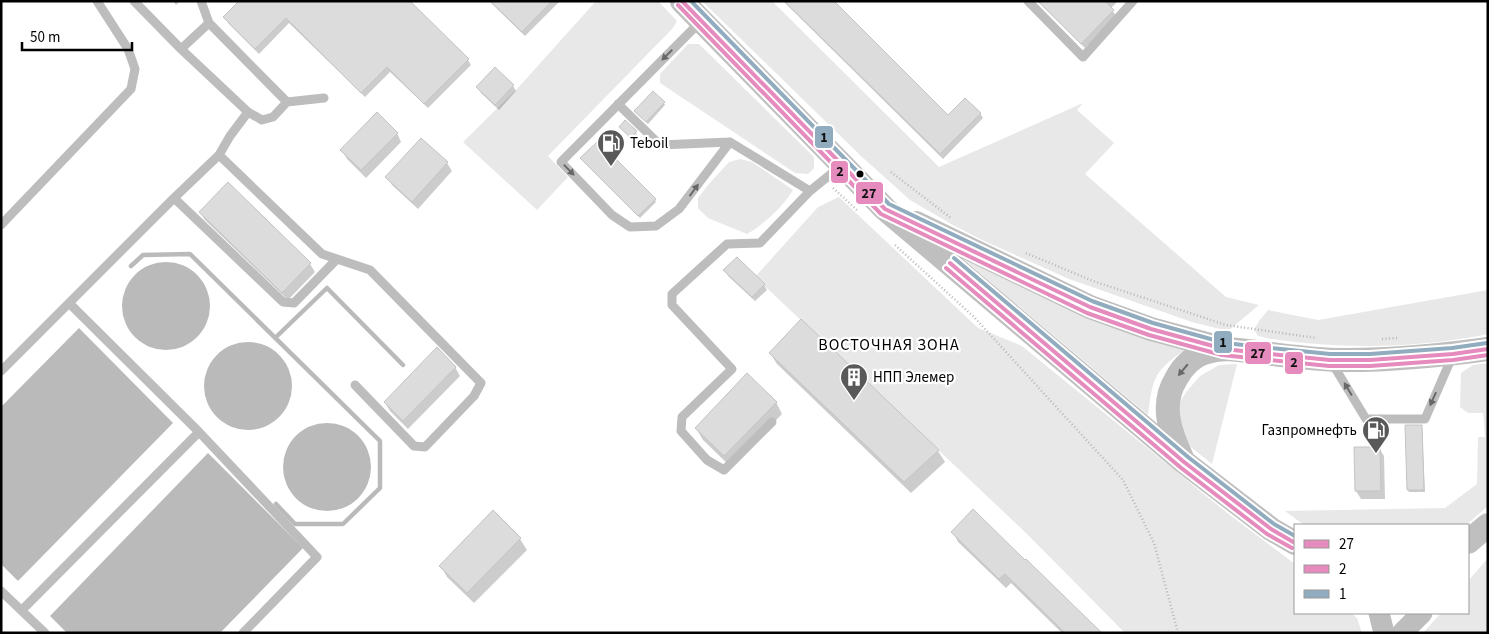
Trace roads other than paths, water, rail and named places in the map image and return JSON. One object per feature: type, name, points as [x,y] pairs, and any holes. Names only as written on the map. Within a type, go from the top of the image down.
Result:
[{"type":"main road","points":[[682,1],[885,208],[1184,462],[1271,529],[1294,542]]},
{"type":"main road","points":[[885,208],[1090,306],[1151,329],[1224,349],[1330,360],[1370,360],[1453,354],[1488,349]]},
{"type":"main road","points":[[1184,462],[1170,427],[1167,414],[1169,393],[1178,375],[1189,362],[1207,352],[1224,349]]},
{"type":"main road","points":[[1469,541],[1488,525]]},
{"type":"street","points":[[1469,553],[1488,525]]},
{"type":"street","points":[[1379,614],[1384,633]]},
{"type":"street","points":[[1402,633],[1421,614]]},
{"type":"lane","points":[[1,225],[131,89],[135,69],[128,49],[97,1]]},
{"type":"lane","points":[[134,1],[181,49],[248,112],[262,120],[273,117],[287,102],[324,98]]},
{"type":"lane","points":[[201,1],[209,23],[287,102]]},
{"type":"lane","points":[[1028,1],[1083,57],[1133,1]]},
{"type":"lane","points":[[701,20],[561,162],[612,215],[630,227],[656,226],[679,209],[730,142]]},
{"type":"lane","points":[[181,49],[209,23]]},
{"type":"lane","points":[[618,104],[660,146],[730,142],[810,191]]},
{"type":"lane","points":[[1,371],[219,155],[230,136],[248,112]]},
{"type":"lane","points":[[219,155],[322,254],[370,270],[481,383],[474,396],[424,447],[414,446],[355,385]]},
{"type":"lane","points":[[772,422],[724,470],[707,460],[681,431],[682,417],[732,369],[672,305],[672,294],[727,244],[760,243],[810,191],[842,165]]},
{"type":"lane","points":[[174,198],[282,302],[294,303],[337,259]]},
{"type":"lane","points":[[70,304],[199,432],[317,557],[243,633]]},
{"type":"lane","points":[[1330,360],[1366,419],[1425,419],[1453,354]]},
{"type":"lane","points":[[22,610],[199,432]]},
{"type":"lane","points":[[1,591],[45,633]]},
{"type":"waterway","points":[[131,266],[143,255],[190,254],[380,441],[380,488],[343,524],[295,524],[276,504]]},
{"type":"waterway","points":[[275,338],[327,288],[403,365]]},
{"type":"place","name":"Teboil","points":[[611,167]]},
{"type":"place","name":"НПП Элемер","points":[[854,401]]},
{"type":"place","name":"Газпромнефть","points":[[1376,454]]},
{"type":"district","name":"ВОСТОЧНАЯ ЗОНА","points":[[889,345]]}]
